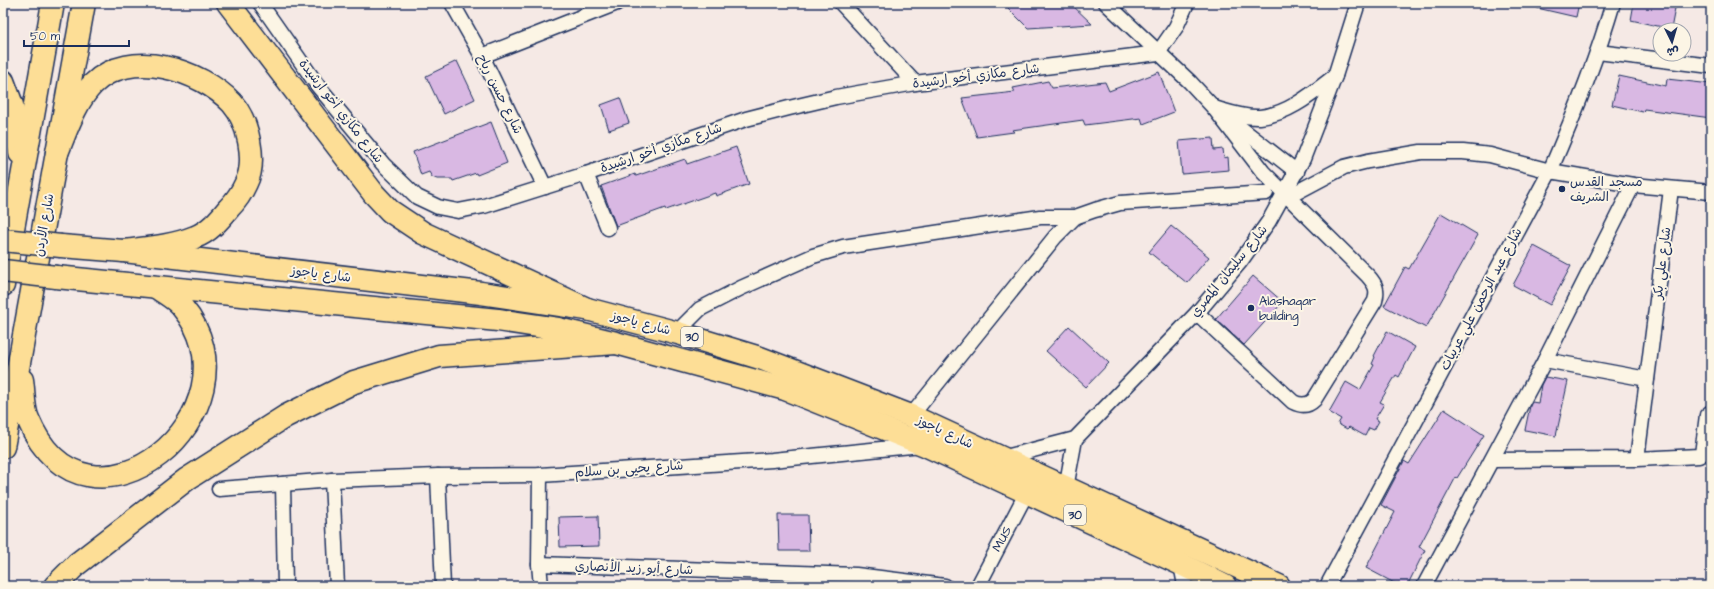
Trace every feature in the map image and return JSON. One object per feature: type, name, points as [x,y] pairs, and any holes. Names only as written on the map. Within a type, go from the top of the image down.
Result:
[{"type":"main road","points":[[3,285],[53,3]]},
{"type":"main road","name":"شارع الأردن","points":[[3,447],[20,363],[84,3]]},
{"type":"main road","points":[[228,3],[374,194],[390,211],[423,233],[587,309]]},
{"type":"main road","points":[[57,153],[71,120],[87,91],[100,78],[121,68],[149,65],[191,75],[209,84],[221,93],[237,109],[249,140],[250,168],[246,183],[233,203],[217,221],[196,237],[160,246],[124,251]]},
{"type":"main road","points":[[3,81],[12,105],[19,139],[23,176]]},
{"type":"main road","name":"شارع ياجوز","points":[[3,240],[124,251],[437,288],[587,309],[678,333],[760,358],[911,416],[1279,586]]},
{"type":"main road","name":"شارع ياجوز","points":[[3,271],[498,320],[558,329],[616,343],[785,389],[925,445],[1225,586]]},
{"type":"main road","points":[[20,363],[27,418],[46,448],[64,465],[82,474],[96,477],[110,476],[133,470],[147,464],[170,446],[187,427],[198,402],[205,366],[204,348],[190,317],[181,306],[156,287]]},
{"type":"main road","points":[[55,586],[77,564],[187,479],[286,416],[354,382],[439,356],[616,343]]},
{"type":"street","name":"شارع مكازي أخو ارشيدة","points":[[260,3],[318,86],[383,164],[417,196],[438,207],[458,210],[477,208],[546,187],[746,119],[836,97],[916,83],[1158,53]]},
{"type":"street","name":"شارع حسن رباح","points":[[452,3],[482,56],[546,187]]},
{"type":"street","points":[[482,56],[617,3]]},
{"type":"street","points":[[841,3],[916,83]]},
{"type":"street","points":[[1106,3],[1190,82],[1214,108],[1263,172],[1368,276],[1377,288],[1375,301],[1314,400],[1310,404],[1305,405],[1299,405],[1293,402],[1197,313]]},
{"type":"street","points":[[1158,53],[1176,27],[1187,3]]},
{"type":"street","name":"شارع سليمان المصري","points":[[1075,439],[1197,313],[1240,262],[1269,222],[1297,172],[1336,76],[1358,3]]},
{"type":"street","name":"شارع عبد الرحمن علي عربيات","points":[[1327,586],[1550,170],[1575,114],[1598,52],[1613,3]]},
{"type":"street","points":[[1598,52],[1711,66]]},
{"type":"street","points":[[1214,108],[1236,114],[1259,117],[1277,112],[1300,102],[1336,76]]},
{"type":"street","points":[[1214,108],[1297,172]]},
{"type":"street","points":[[1285,193],[1297,192],[1344,167],[1368,161],[1421,152],[1463,152],[1490,155],[1550,170],[1633,186],[1711,192]]},
{"type":"street","points":[[1263,172],[1269,222]]},
{"type":"street","points":[[586,174],[608,228]]},
{"type":"street","points":[[1424,586],[1545,360],[1633,186]]},
{"type":"street","name":"شارع علي بكر","points":[[1637,459],[1671,189]]},
{"type":"street","points":[[678,333],[700,309],[741,288],[806,260],[843,247],[1040,217],[1075,217],[1120,203],[1266,193]]},
{"type":"street","points":[[911,416],[1055,237],[1075,217]]},
{"type":"street","points":[[1545,360],[1647,379]]},
{"type":"street","points":[[1492,460],[1637,459],[1698,456],[1702,454],[1707,415],[1711,412]]},
{"type":"street","points":[[1002,458],[1075,439],[1066,488]]},
{"type":"street","name":"شارع يحيى بن سلام","points":[[218,489],[332,480],[438,476],[540,475],[772,460],[925,445]]},
{"type":"street","points":[[540,475],[540,586]]},
{"type":"street","points":[[438,476],[442,586]]},
{"type":"street","points":[[332,480],[337,586]]},
{"type":"street","points":[[283,484],[285,586]]},
{"type":"street","name":"MUS","points":[[978,586],[1027,492]]},
{"type":"street","name":"شارع أبو زيد الأنصاري","points":[[539,564],[856,575],[945,586]]},
{"type":"street","points":[[1181,564],[1185,586]]},
{"type":"building","points":[[1003,3],[1070,3],[1092,24],[1028,28]]},
{"type":"building","points":[[1537,3],[1579,3],[1576,17],[1537,8]]},
{"type":"building","points":[[1634,3],[1676,3],[1672,22],[1652,22],[1652,25],[1631,20]]},
{"type":"building","points":[[457,61],[475,99],[444,114],[426,76]]},
{"type":"building","points":[[1159,72],[1174,112],[1143,124],[1141,118],[1085,125],[1083,120],[1012,130],[1014,132],[977,137],[962,98],[1015,92],[1013,88],[1048,81],[1052,88],[1105,82],[1109,91]]},
{"type":"building","points":[[1619,76],[1666,86],[1667,79],[1711,84],[1711,118],[1644,109],[1643,112],[1612,105]]},
{"type":"building","points":[[620,98],[629,123],[609,130],[601,105]]},
{"type":"building","points":[[491,122],[507,163],[477,175],[476,173],[453,181],[452,179],[437,179],[432,177],[429,172],[421,175],[413,152]]},
{"type":"building","points":[[1213,138],[1214,150],[1223,149],[1224,158],[1228,157],[1229,170],[1182,174],[1179,141]]},
{"type":"building","points":[[736,147],[749,184],[716,196],[715,193],[666,210],[665,208],[616,226],[601,186],[685,159],[687,164]]},
{"type":"building","points":[[1441,213],[1478,235],[1426,328],[1384,306],[1405,267],[1409,269]]},
{"type":"building","points":[[1171,226],[1209,257],[1187,283],[1149,252]]},
{"type":"building","points":[[1534,246],[1571,266],[1550,305],[1513,285]]},
{"type":"building","name":"Alashaqar building","points":[[1253,276],[1283,302],[1244,345],[1216,319]]},
{"type":"building","points":[[1069,326],[1109,363],[1086,387],[1046,351]]},
{"type":"building","points":[[1387,331],[1415,347],[1399,377],[1396,375],[1380,402],[1384,404],[1375,419],[1379,421],[1374,430],[1369,428],[1365,436],[1349,427],[1347,429],[1338,424],[1341,419],[1329,412],[1346,382],[1360,390],[1374,365],[1372,364],[1375,357],[1374,356]]},
{"type":"building","points":[[1545,377],[1568,381],[1556,436],[1525,430],[1530,406],[1532,402],[1538,403],[1541,385]]},
{"type":"building","points":[[1444,409],[1484,435],[1457,478],[1456,477],[1419,547],[1425,550],[1407,586],[1400,586],[1366,568],[1395,512],[1381,505],[1404,461],[1409,464]]},
{"type":"building","points":[[778,515],[808,515],[809,551],[779,551]]},
{"type":"building","points":[[598,516],[599,546],[560,547],[559,517]]},
{"type":"place","name":"مسجد القدس الشريف","points":[[1562,189]]},
{"type":"place","name":"Alashaqar building","points":[[1251,308]]}]
